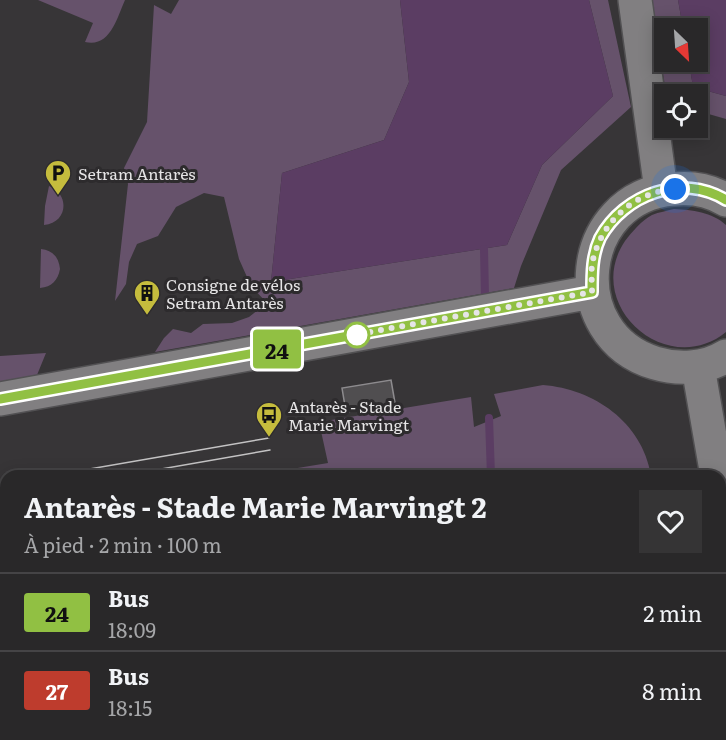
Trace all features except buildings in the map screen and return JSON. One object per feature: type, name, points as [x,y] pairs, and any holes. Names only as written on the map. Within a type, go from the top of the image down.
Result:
[{"type":"street","points":[[635,0],[661,190]]},
{"type":"street","points":[[717,470],[712,361],[669,368],[642,359],[618,343],[601,320],[592,292],[592,266],[600,240],[615,217],[635,200],[661,190],[688,188],[716,194],[726,200]]},
{"type":"street","points":[[0,399],[592,292]]},
{"type":"shaded area","points":[[38,0],[125,0],[107,36],[94,43],[85,42],[93,23]]},
{"type":"shaded area","points":[[179,0],[400,0],[409,82],[384,140],[282,173],[271,282],[507,245],[542,165],[613,96],[589,0],[608,0],[631,107],[561,170],[514,288],[155,352],[173,329],[191,333],[203,324],[232,323],[249,317],[267,303],[251,286],[239,259],[224,197],[204,193],[176,207],[158,236],[137,244],[129,262],[126,284],[115,301],[128,184],[124,168],[147,122],[154,5],[171,14]]},
{"type":"shaded area","points":[[400,0],[589,0],[613,96],[542,165],[507,245],[271,282],[282,173],[384,140],[409,82]]},
{"type":"shaded area","points":[[652,0],[678,0],[681,18],[655,18]]},
{"type":"shaded area","points":[[678,0],[726,0],[726,96],[708,91],[708,84],[693,84],[691,72],[708,72],[708,18],[681,18]]},
{"type":"shaded area","points":[[663,72],[691,72],[693,84],[665,84]]},
{"type":"shaded area","points":[[708,91],[726,96],[726,119],[708,114]]},
{"type":"shaded area","points":[[49,186],[60,195],[63,208],[58,219],[44,225],[45,206]]},
{"type":"shaded area","points":[[674,209],[708,214],[726,225],[726,332],[703,344],[679,347],[657,341],[637,329],[623,311],[614,289],[615,265],[625,241],[648,217]]},
{"type":"shaded area","points":[[41,249],[54,255],[60,269],[54,282],[40,288]]},
{"type":"shaded area","points":[[46,353],[37,375],[28,379],[0,383],[0,356]]},
{"type":"shaded area","points":[[543,385],[580,393],[597,401],[626,424],[638,439],[650,470],[285,470],[328,463],[319,422],[471,397],[474,427],[501,416],[494,394]]},
{"type":"waterway","points":[[484,249],[485,297]]},
{"type":"waterway","points":[[489,418],[491,470]]},
{"type":"tram line","points":[[84,470],[269,438]]},
{"type":"tram line","points":[[155,470],[270,450]]},
{"type":"bus line","name":"24","points":[[0,399],[592,292],[592,266],[600,240],[615,217],[635,200],[661,190],[688,188],[716,194],[726,200]]},
{"type":"place","name":"Setram Antarès","points":[[58,196]]},
{"type":"place","name":"Consigne de vélos Setram Antarès","points":[[147,316]]},
{"type":"place","name":"Antarès - Stade Marie Marvingt","points":[[269,438]]},
{"type":"route","points":[[357,335],[353,335],[592,292],[592,266],[600,240],[615,217],[635,200],[661,190],[675,189]]}]
